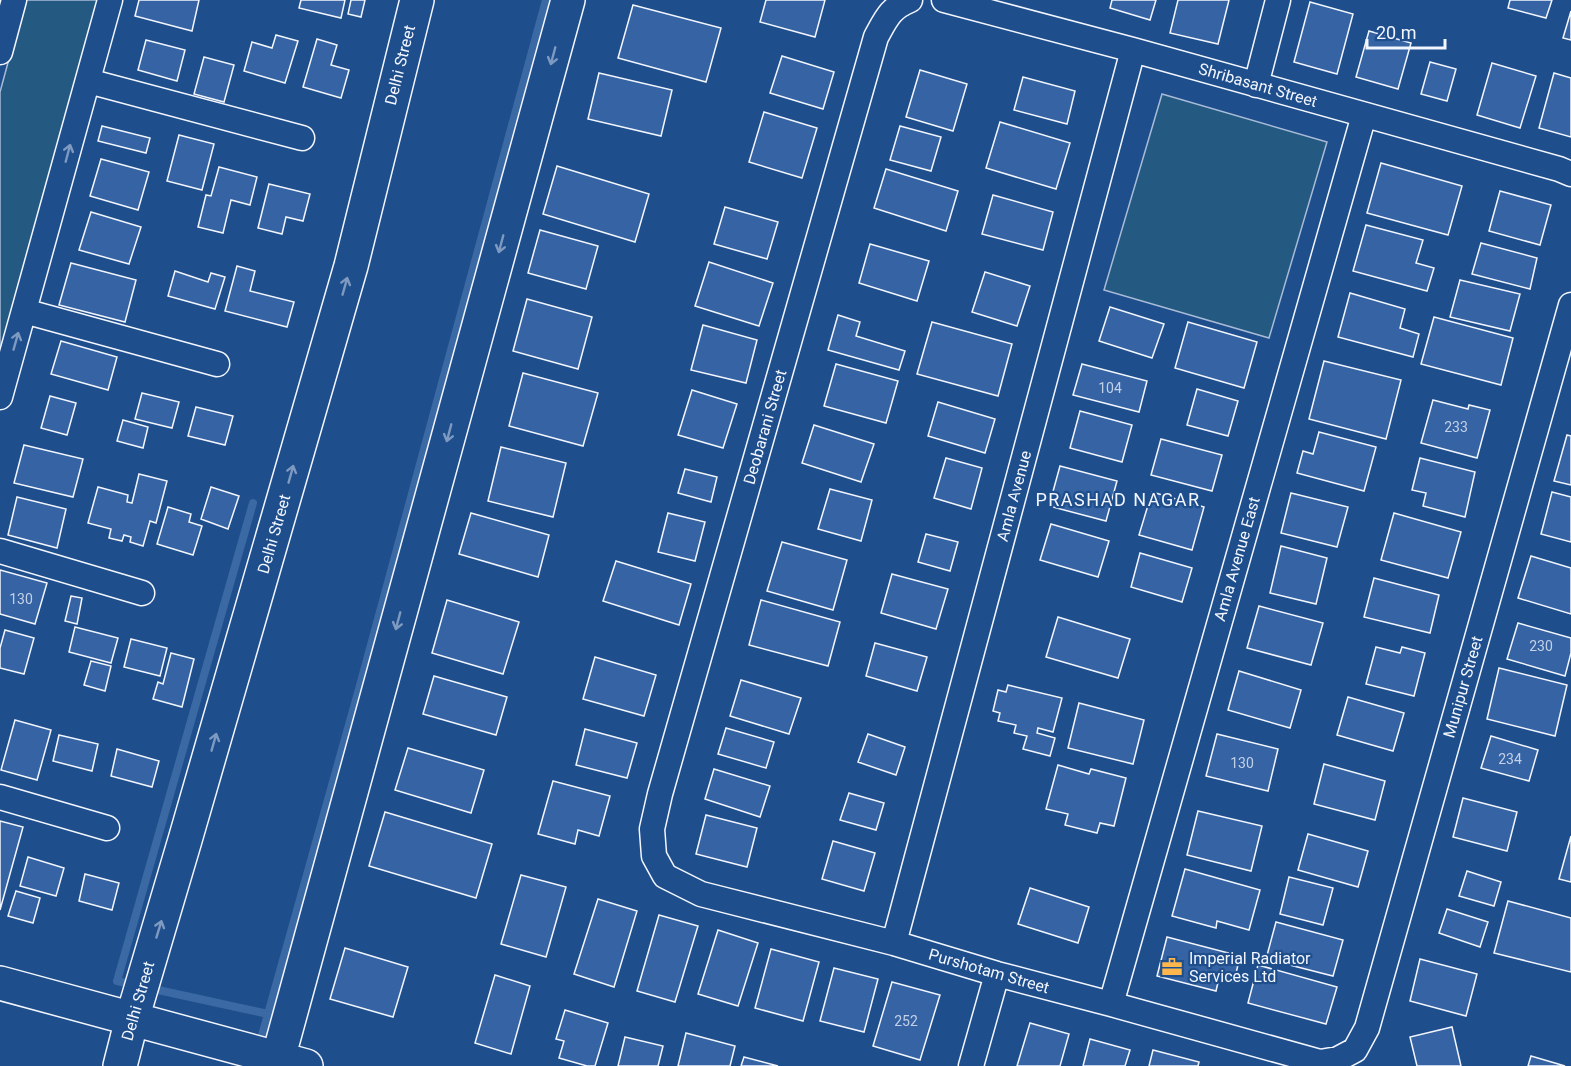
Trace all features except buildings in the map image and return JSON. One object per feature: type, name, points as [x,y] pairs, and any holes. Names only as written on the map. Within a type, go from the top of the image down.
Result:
[{"type":"street","points":[[0,52],[14,0]]},
{"type":"street","points":[[0,397],[110,0]]},
{"type":"street","name":"Delhi Street","points":[[120,1066],[351,266],[417,0]]},
{"type":"street","points":[[0,983],[275,1059],[568,0]]},
{"type":"street","name":"Shribasant Street","points":[[944,0],[1133,50],[1571,174]]},
{"type":"street","points":[[1256,85],[1278,0]]},
{"type":"street","name":"Deobarani Street","points":[[654,856],[652,829],[660,794],[876,37],[888,15],[904,2]]},
{"type":"street","name":"Amla Avenue","points":[[894,943],[1133,50]]},
{"type":"street","points":[[88,81],[302,138]]},
{"type":"street","name":"Amla Avenue East","points":[[1110,1004],[1364,115]]},
{"type":"street","name":"Munipur Street","points":[[1338,1059],[1355,1050],[1367,1028],[1571,305]]},
{"type":"street","points":[[24,311],[218,364]]},
{"type":"street","points":[[0,551],[142,593]]},
{"type":"street","points":[[0,797],[107,828]]},
{"type":"street","name":"Purshotam Street","points":[[654,856],[665,876],[701,894],[894,943],[997,974],[1320,1062],[1338,1059]]},
{"type":"street","points":[[971,1066],[997,974]]},
{"type":"shaded area","points":[[25,0],[100,0],[0,359],[0,92]]},
{"type":"shaded area","points":[[1162,94],[1327,142],[1269,338],[1104,290]]},
{"type":"waterway","points":[[259,1046],[359,689],[546,0]]},
{"type":"waterway","points":[[135,985],[117,981],[253,503]]},
{"type":"waterway","points":[[149,988],[268,1014]]},
{"type":"place","name":"Imperial Radiator Services Ltd","points":[[1172,967]]},
{"type":"district","name":"PRASHAD NAGAR","points":[[1118,499]]}]
